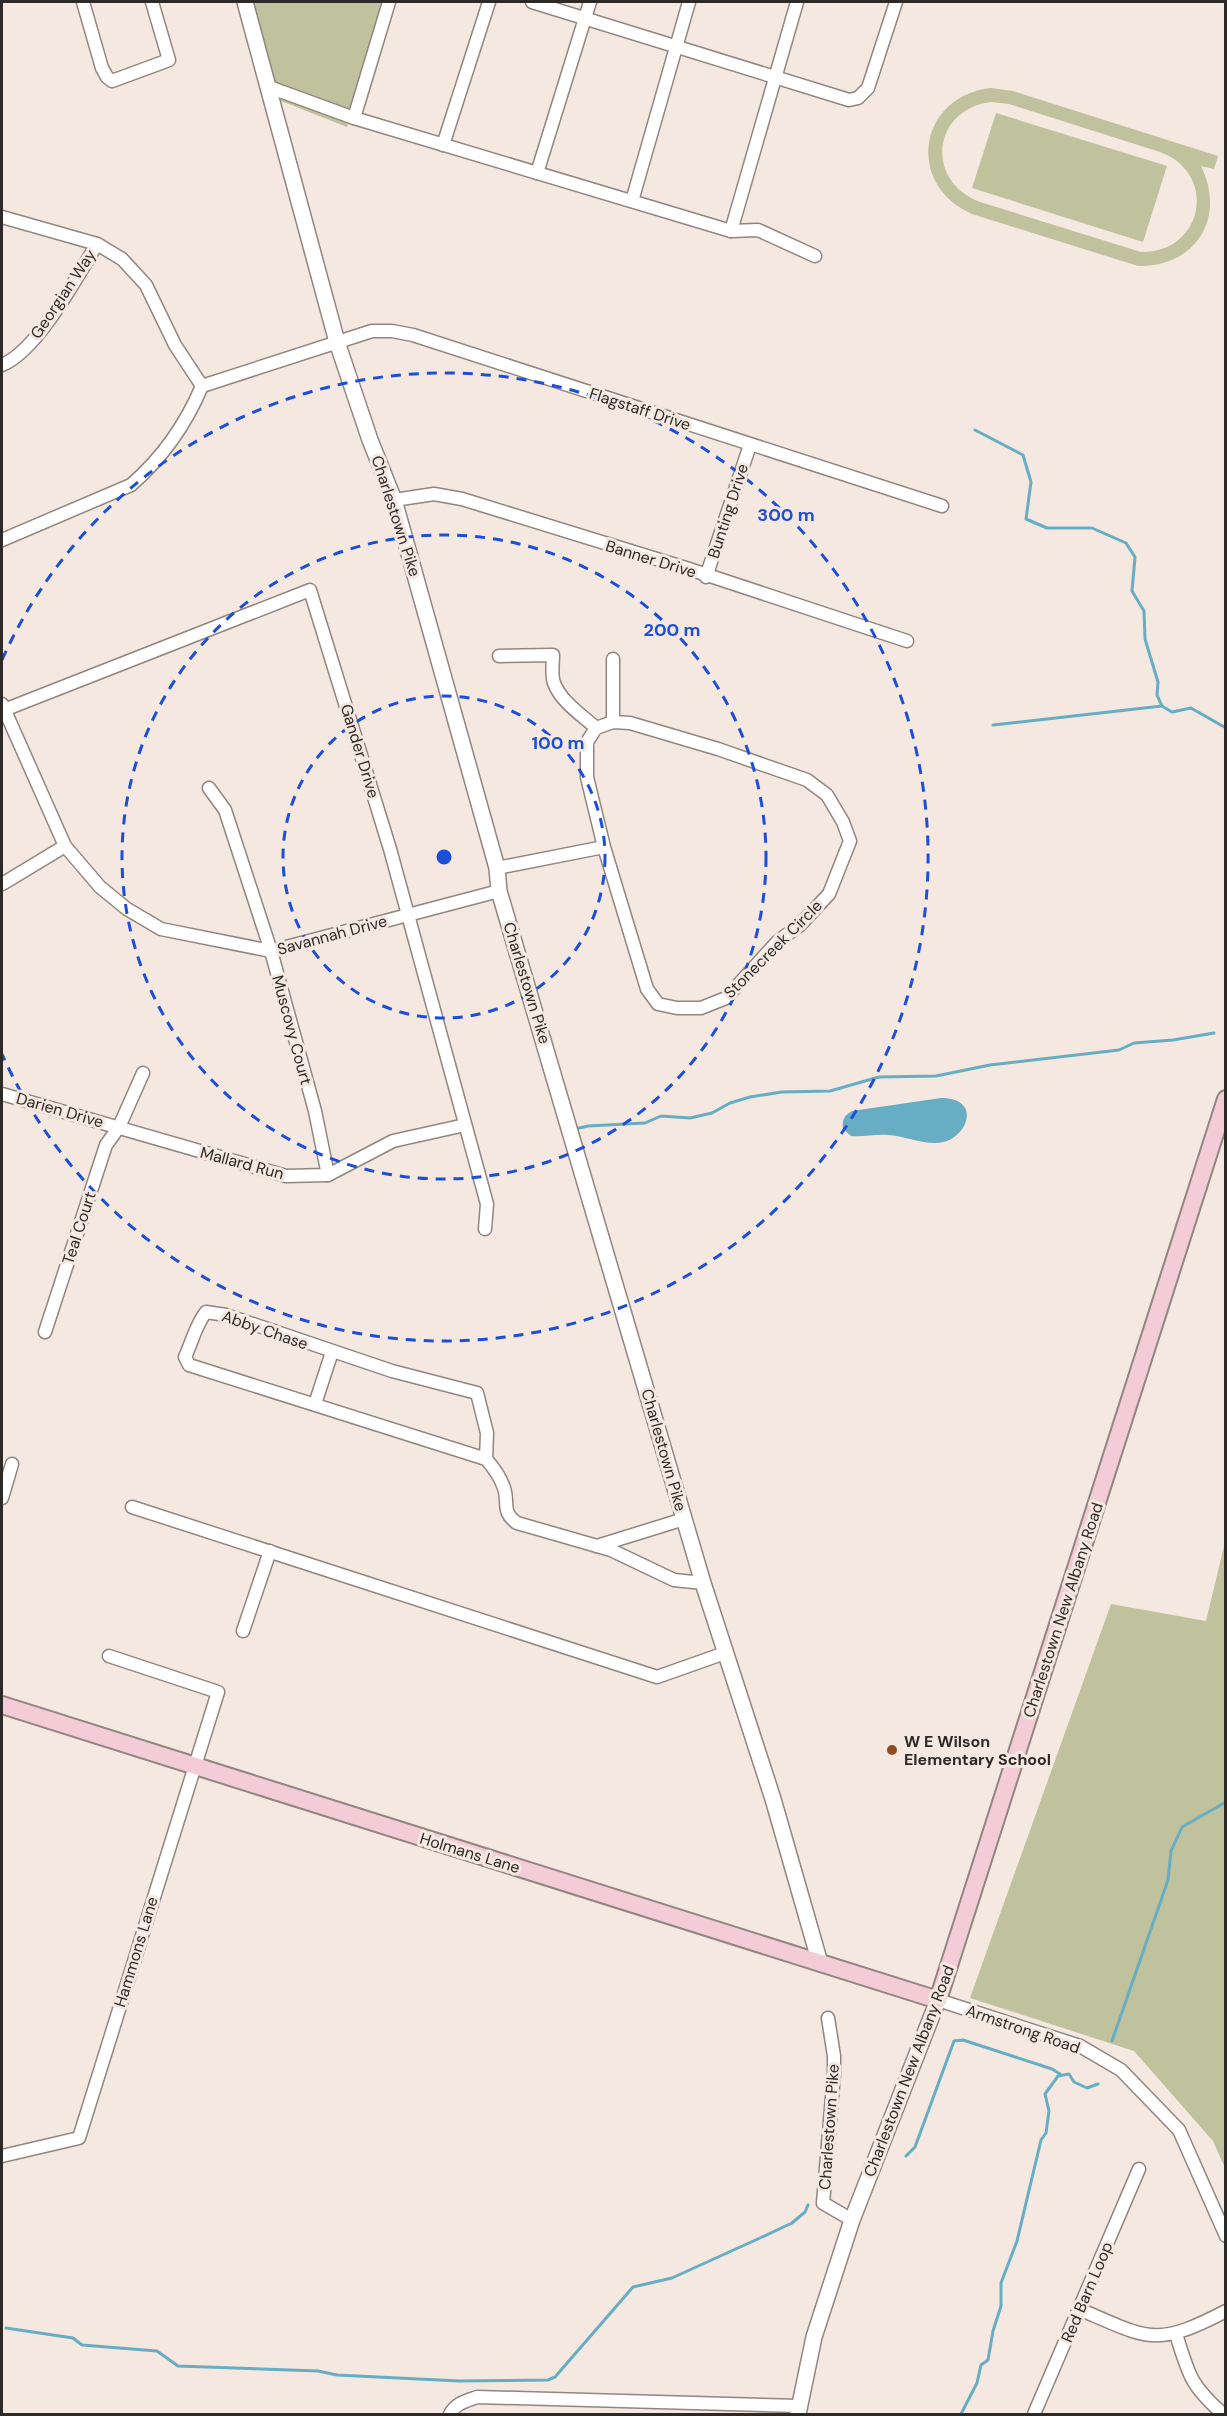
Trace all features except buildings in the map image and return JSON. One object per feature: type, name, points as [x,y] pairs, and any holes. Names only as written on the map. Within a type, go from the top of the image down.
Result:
[{"type":"main road","name":"Charlestown New Albany Road","points":[[938,2000],[1226,1099]]},
{"type":"main road","name":"Holmans Lane","points":[[2,1705],[938,2000]]},
{"type":"street","points":[[84,2],[102,68],[112,81],[168,60],[152,2]]},
{"type":"street","name":"Charlestown Pike","points":[[245,2],[337,342],[370,440],[394,500],[498,868],[499,891],[703,1583],[772,1799],[820,1963]]},
{"type":"street","points":[[354,118],[389,2]]},
{"type":"street","points":[[442,145],[489,2]]},
{"type":"street","points":[[532,2],[849,100],[858,98],[868,88],[896,2]]},
{"type":"street","points":[[537,173],[590,2]]},
{"type":"street","points":[[632,201],[689,2]]},
{"type":"street","points":[[731,231],[797,2]]},
{"type":"street","points":[[269,87],[354,118],[731,231],[758,230],[815,256]]},
{"type":"street","points":[[2,217],[97,244],[122,259],[146,285],[175,345],[202,386],[183,427],[131,485],[2,540]]},
{"type":"street","name":"Georgian Way","points":[[2,365],[20,354],[37,334],[65,296],[97,244]]},
{"type":"street","name":"Flagstaff Drive","points":[[202,386],[372,331],[392,331],[413,335],[942,506]]},
{"type":"street","name":"Bunting Drive","points":[[706,577],[750,445]]},
{"type":"street","name":"Banner Drive","points":[[394,500],[434,494],[462,499],[689,569],[706,577],[907,641]]},
{"type":"street","name":"Gander Drive","points":[[3,706],[310,590],[390,849],[487,1204],[485,1229]]},
{"type":"street","points":[[499,657],[553,655],[553,681],[558,690],[569,704],[596,728]]},
{"type":"street","points":[[613,659],[613,722]]},
{"type":"street","name":"Savannah Drive","points":[[3,706],[65,846],[100,887],[127,909],[161,929],[271,951],[499,891]]},
{"type":"street","name":"Stonecreek Circle","points":[[613,722],[630,723],[718,749],[807,780],[827,795],[843,822],[850,841],[828,894],[799,926],[778,941],[726,998],[701,1008],[677,1008],[658,1004],[648,989],[604,847],[587,777],[587,742],[596,728],[613,722]]},
{"type":"street","name":"Muscovy Court","points":[[209,788],[225,810],[271,951],[315,1111],[328,1175]]},
{"type":"street","points":[[2,884],[65,846]]},
{"type":"street","points":[[498,868],[604,847]]},
{"type":"street","name":"Teal Court","points":[[45,1332],[106,1145],[119,1127],[144,1073]]},
{"type":"street","name":"Darien Drive","points":[[2,1094],[119,1127]]},
{"type":"street","name":"Mallard Run","points":[[119,1127],[261,1171],[286,1176],[328,1175],[393,1141],[465,1125]]},
{"type":"street","name":"Abby Chase","points":[[206,1312],[226,1315],[392,1371],[477,1393],[486,1425],[486,1459],[315,1404],[189,1365],[185,1357],[195,1336],[199,1320],[206,1312]]},
{"type":"street","points":[[315,1404],[332,1352]]},
{"type":"street","points":[[486,1459],[497,1472],[505,1491],[509,1517],[517,1522],[611,1550],[674,1580],[703,1583]]},
{"type":"street","points":[[2,1498],[12,1464]]},
{"type":"street","points":[[132,1507],[657,1677],[725,1653]]},
{"type":"street","points":[[597,1546],[684,1519]]},
{"type":"street","points":[[243,1631],[270,1551]]},
{"type":"street","name":"Hammons Lane","points":[[2,2156],[79,2138],[218,1692],[109,1656]]},
{"type":"street","name":"Charlestown New Albany Road","points":[[799,2410],[819,2321],[852,2220],[938,2000]]},
{"type":"street","name":"Armstrong Road","points":[[938,2000],[1080,2046],[1121,2070],[1179,2130],[1226,2236]]},
{"type":"street","name":"Charlestown Pike","points":[[828,2018],[834,2056],[834,2074],[823,2203],[852,2220]]},
{"type":"street","name":"Red Barn Loop","points":[[1034,2415],[1139,2169]]},
{"type":"street","points":[[1079,2309],[1138,2334],[1155,2337],[1176,2334],[1226,2311]]},
{"type":"street","points":[[1176,2334],[1189,2376],[1197,2389],[1223,2415]]},
{"type":"street","points":[[450,2415],[453,2408],[477,2397],[799,2410]]},
{"type":"green space","points":[[252,2],[384,2],[347,127],[281,101]]},
{"type":"green space","points":[[991,88],[1013,91],[1218,156],[1214,169],[1201,166],[1208,185],[1210,203],[1208,220],[1201,235],[1190,248],[1176,258],[1159,264],[1138,266],[972,214],[951,201],[936,183],[929,163],[929,143],[935,124],[948,107],[966,95]],"holes":[[[991,102],[1009,104],[1160,152],[1179,163],[1191,177],[1196,194],[1196,211],[1190,227],[1178,240],[1162,249],[1141,252],[977,201],[960,190],[949,177],[943,161],[943,146],[948,130],[957,117],[972,107]]]},
{"type":"green space","points":[[996,113],[1167,166],[1143,242],[972,188]]},
{"type":"green space","points":[[1225,1542],[1226,2168],[1213,2141],[1134,2051],[970,1998],[1111,1604],[1206,1621]]},
{"type":"water","points":[[941,1098],[962,1104],[967,1118],[959,1133],[943,1142],[930,1143],[888,1135],[851,1136],[843,1129],[844,1118],[852,1111]]},
{"type":"waterway","points":[[975,430],[1023,455],[1031,482],[1026,519],[1047,528],[1092,528],[1126,543],[1135,557],[1132,591],[1144,611],[1145,639],[1158,682],[1157,695],[1162,706],[1172,712],[1191,708],[1226,728]]},
{"type":"waterway","points":[[993,725],[1162,706]]},
{"type":"waterway","points":[[575,1129],[588,1126],[645,1123],[661,1116],[690,1118],[712,1113],[730,1103],[750,1097],[782,1092],[830,1091],[879,1077],[936,1076],[990,1065],[1119,1050],[1134,1043],[1173,1040],[1214,1033]]},
{"type":"waterway","points":[[1112,2041],[1168,1880],[1171,1851],[1182,1827],[1226,1802]]},
{"type":"waterway","points":[[906,2156],[915,2147],[954,2041],[963,2040],[1052,2069],[1060,2074]]},
{"type":"waterway","points":[[961,2414],[977,2383],[981,2365],[988,2360],[993,2331],[1001,2306],[1001,2283],[1017,2241],[1041,2140],[1046,2133],[1049,2111],[1045,2094],[1058,2076],[1069,2074],[1074,2082],[1087,2088],[1098,2084]]},
{"type":"waterway","points":[[6,2328],[73,2338],[82,2345],[157,2351],[178,2366],[318,2371],[337,2375],[459,2381],[548,2380],[555,2377],[633,2287],[672,2278],[760,2238],[792,2223],[805,2212],[808,2205]]},
{"type":"place","name":"W E Wilson Elementary School","points":[[892,1750]]}]
